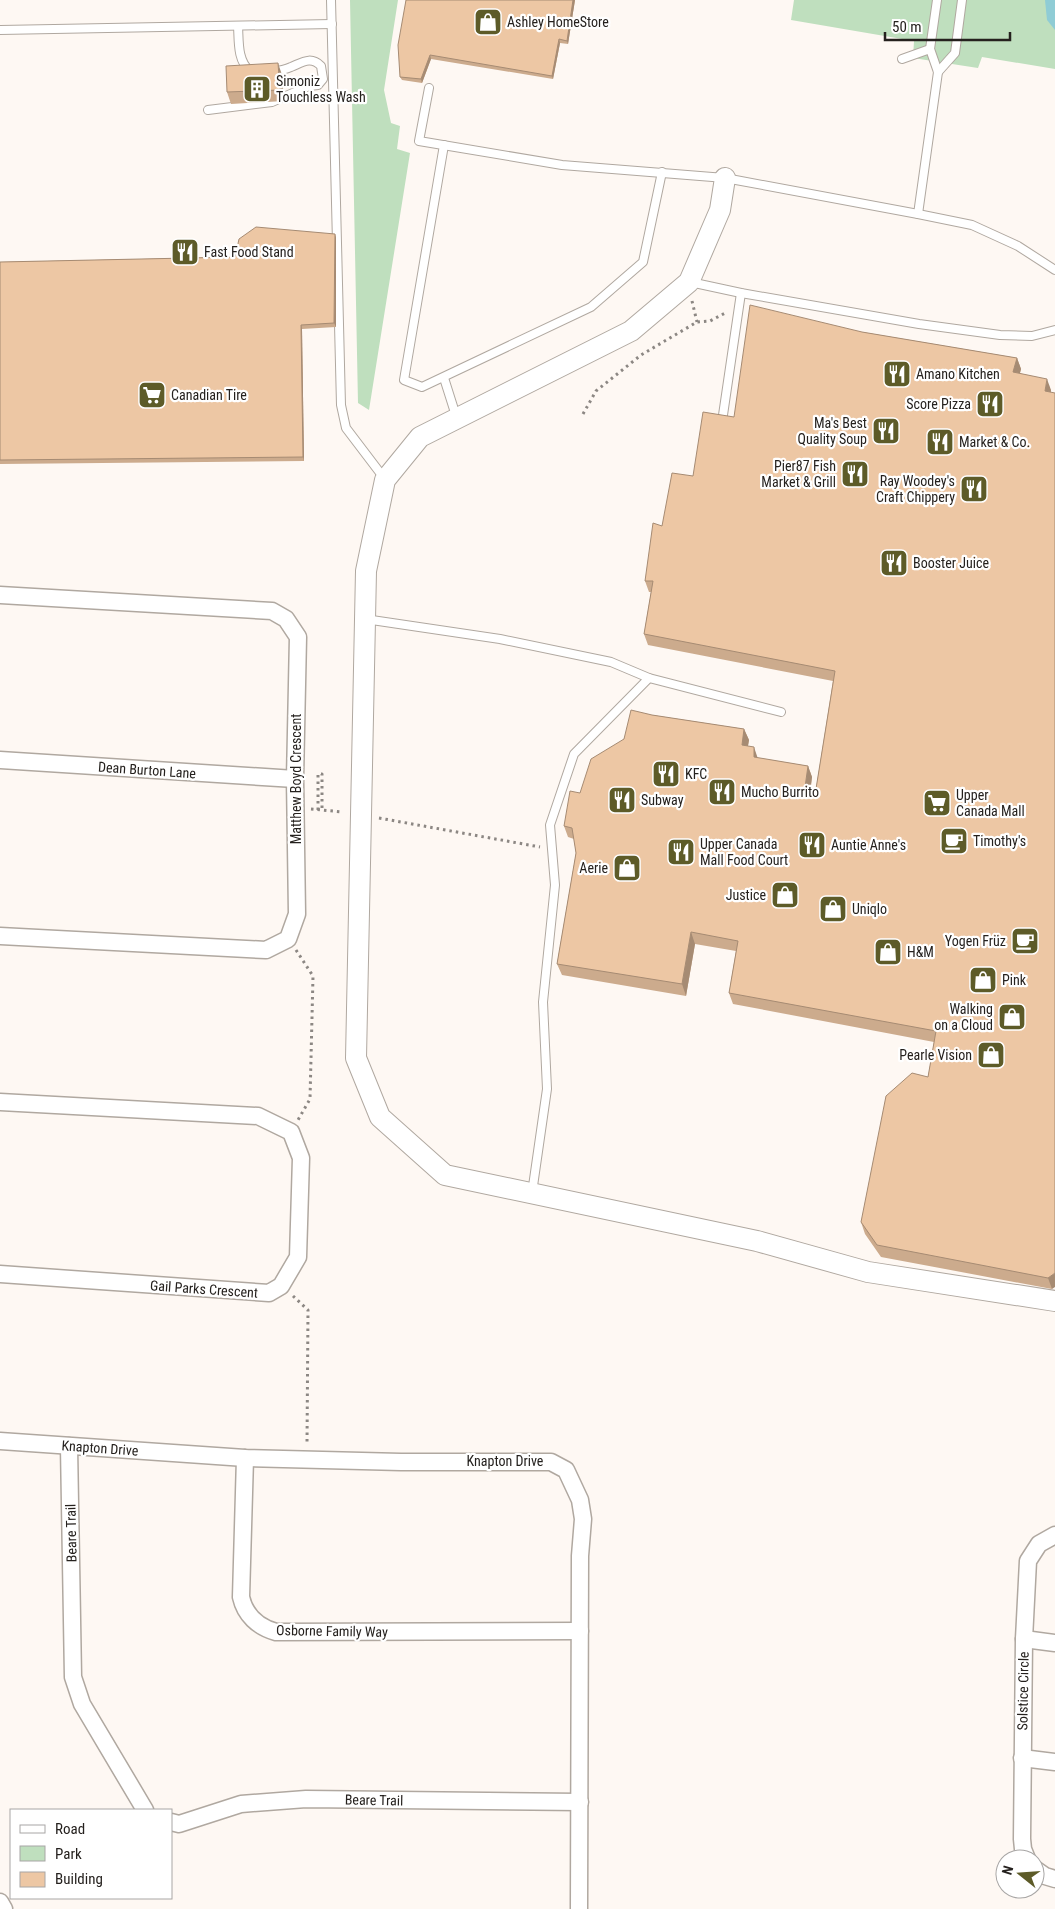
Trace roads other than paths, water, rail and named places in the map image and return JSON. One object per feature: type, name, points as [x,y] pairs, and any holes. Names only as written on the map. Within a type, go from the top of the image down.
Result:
[{"type":"street","points":[[725,178],[720,210],[689,282],[631,331],[420,437],[385,480],[366,570],[356,1058],[380,1117],[445,1175],[756,1241],[868,1272],[1055,1301]]},
{"type":"street","name":"Matthew Boyd Crescent","points":[[0,594],[272,611],[286,619],[298,637],[295,779],[297,914],[288,939],[266,950],[0,936]]},
{"type":"street","name":"Dean Burton Lane","points":[[0,760],[295,779]]},
{"type":"street","name":"Gail Parks Crescent","points":[[0,1102],[258,1116],[291,1132],[301,1158],[298,1257],[281,1286],[269,1293],[0,1274]]},
{"type":"street","name":"Knapton Drive","points":[[0,1442],[245,1458],[551,1462],[566,1470],[580,1500],[583,1519],[580,1556],[580,1909]]},
{"type":"street","name":"Beare Trail","points":[[69,1446],[73,1677],[82,1704],[144,1809]]},
{"type":"street","name":"Osborne Family Way","points":[[245,1458],[240,1596],[243,1608],[265,1629],[276,1632],[580,1632]]},
{"type":"street","name":"Solstice Circle","points":[[1024,1849],[1022,1842],[1022,1758],[1024,1639],[1028,1561],[1039,1544],[1055,1535]]},
{"type":"street","points":[[1024,1639],[1055,1643]]},
{"type":"street","points":[[1022,1758],[1055,1762]]},
{"type":"street","name":"Beare Trail","points":[[172,1822],[178,1824],[240,1804],[306,1799],[580,1802]]},
{"type":"street","points":[[0,1902],[4,1909]]},
{"type":"lane","points":[[331,0],[341,405],[346,428],[385,480]]},
{"type":"lane","points":[[918,214],[938,72],[930,49],[937,0]]},
{"type":"lane","points":[[938,72],[955,53],[962,0]]},
{"type":"lane","points":[[0,30],[332,24]]},
{"type":"lane","points":[[238,26],[242,60],[245,67],[256,72]]},
{"type":"lane","points":[[902,59],[930,49]]},
{"type":"lane","points":[[208,110],[272,102],[309,86],[318,85],[323,80],[321,66],[312,60],[304,60],[290,68],[266,72]]},
{"type":"lane","points":[[428,88],[419,141],[562,164],[725,178],[918,214],[972,225],[1018,246],[1055,270]]},
{"type":"lane","points":[[444,145],[404,380],[422,387],[591,307],[643,262],[662,172]]},
{"type":"lane","points":[[689,282],[893,320],[1000,335],[1032,336],[1055,330]]},
{"type":"lane","points":[[723,415],[741,293]]},
{"type":"lane","points":[[444,378],[457,418]]},
{"type":"lane","points":[[365,619],[500,639],[612,662],[649,678],[781,712]]},
{"type":"lane","points":[[532,1193],[547,1089],[543,1002],[555,885],[550,825],[574,754],[649,678]]},
{"type":"water","points":[[1045,0],[1055,0],[1055,30],[1047,20]]},
{"type":"place","name":"Ashley HomeStore","points":[[488,22]]},
{"type":"place","name":"Simoniz Touchless Wash","points":[[257,89]]},
{"type":"place","name":"Fast Food Stand","points":[[185,252]]},
{"type":"place","name":"Amano Kitchen","points":[[897,374]]},
{"type":"place","name":"Canadian Tire","points":[[152,395]]},
{"type":"place","name":"Score Pizza","points":[[990,404]]},
{"type":"place","name":"Ma's Best Quality Soup","points":[[886,431]]},
{"type":"place","name":"Market & Co.","points":[[940,442]]},
{"type":"place","name":"Pier87 Fish Market & Grill","points":[[855,474]]},
{"type":"place","name":"Ray Woodey's Craft Chippery","points":[[974,489]]},
{"type":"place","name":"Booster Juice","points":[[894,563]]},
{"type":"place","name":"KFC","points":[[666,774]]},
{"type":"place","name":"Mucho Burrito","points":[[722,792]]},
{"type":"place","name":"Subway","points":[[622,800]]},
{"type":"place","name":"Upper Canada Mall","points":[[937,803]]},
{"type":"place","name":"Timothy's","points":[[954,841]]},
{"type":"place","name":"Auntie Anne's","points":[[812,845]]},
{"type":"place","name":"Upper Canada Mall Food Court","points":[[681,852]]},
{"type":"place","name":"Aerie","points":[[627,868]]},
{"type":"place","name":"Justice","points":[[785,895]]},
{"type":"place","name":"Uniqlo","points":[[833,909]]},
{"type":"place","name":"Yogen Früz","points":[[1025,941]]},
{"type":"place","name":"H&M","points":[[888,952]]},
{"type":"place","name":"Pink","points":[[983,980]]},
{"type":"place","name":"Walking on a Cloud","points":[[1012,1017]]},
{"type":"place","name":"Pearle Vision","points":[[991,1055]]}]
